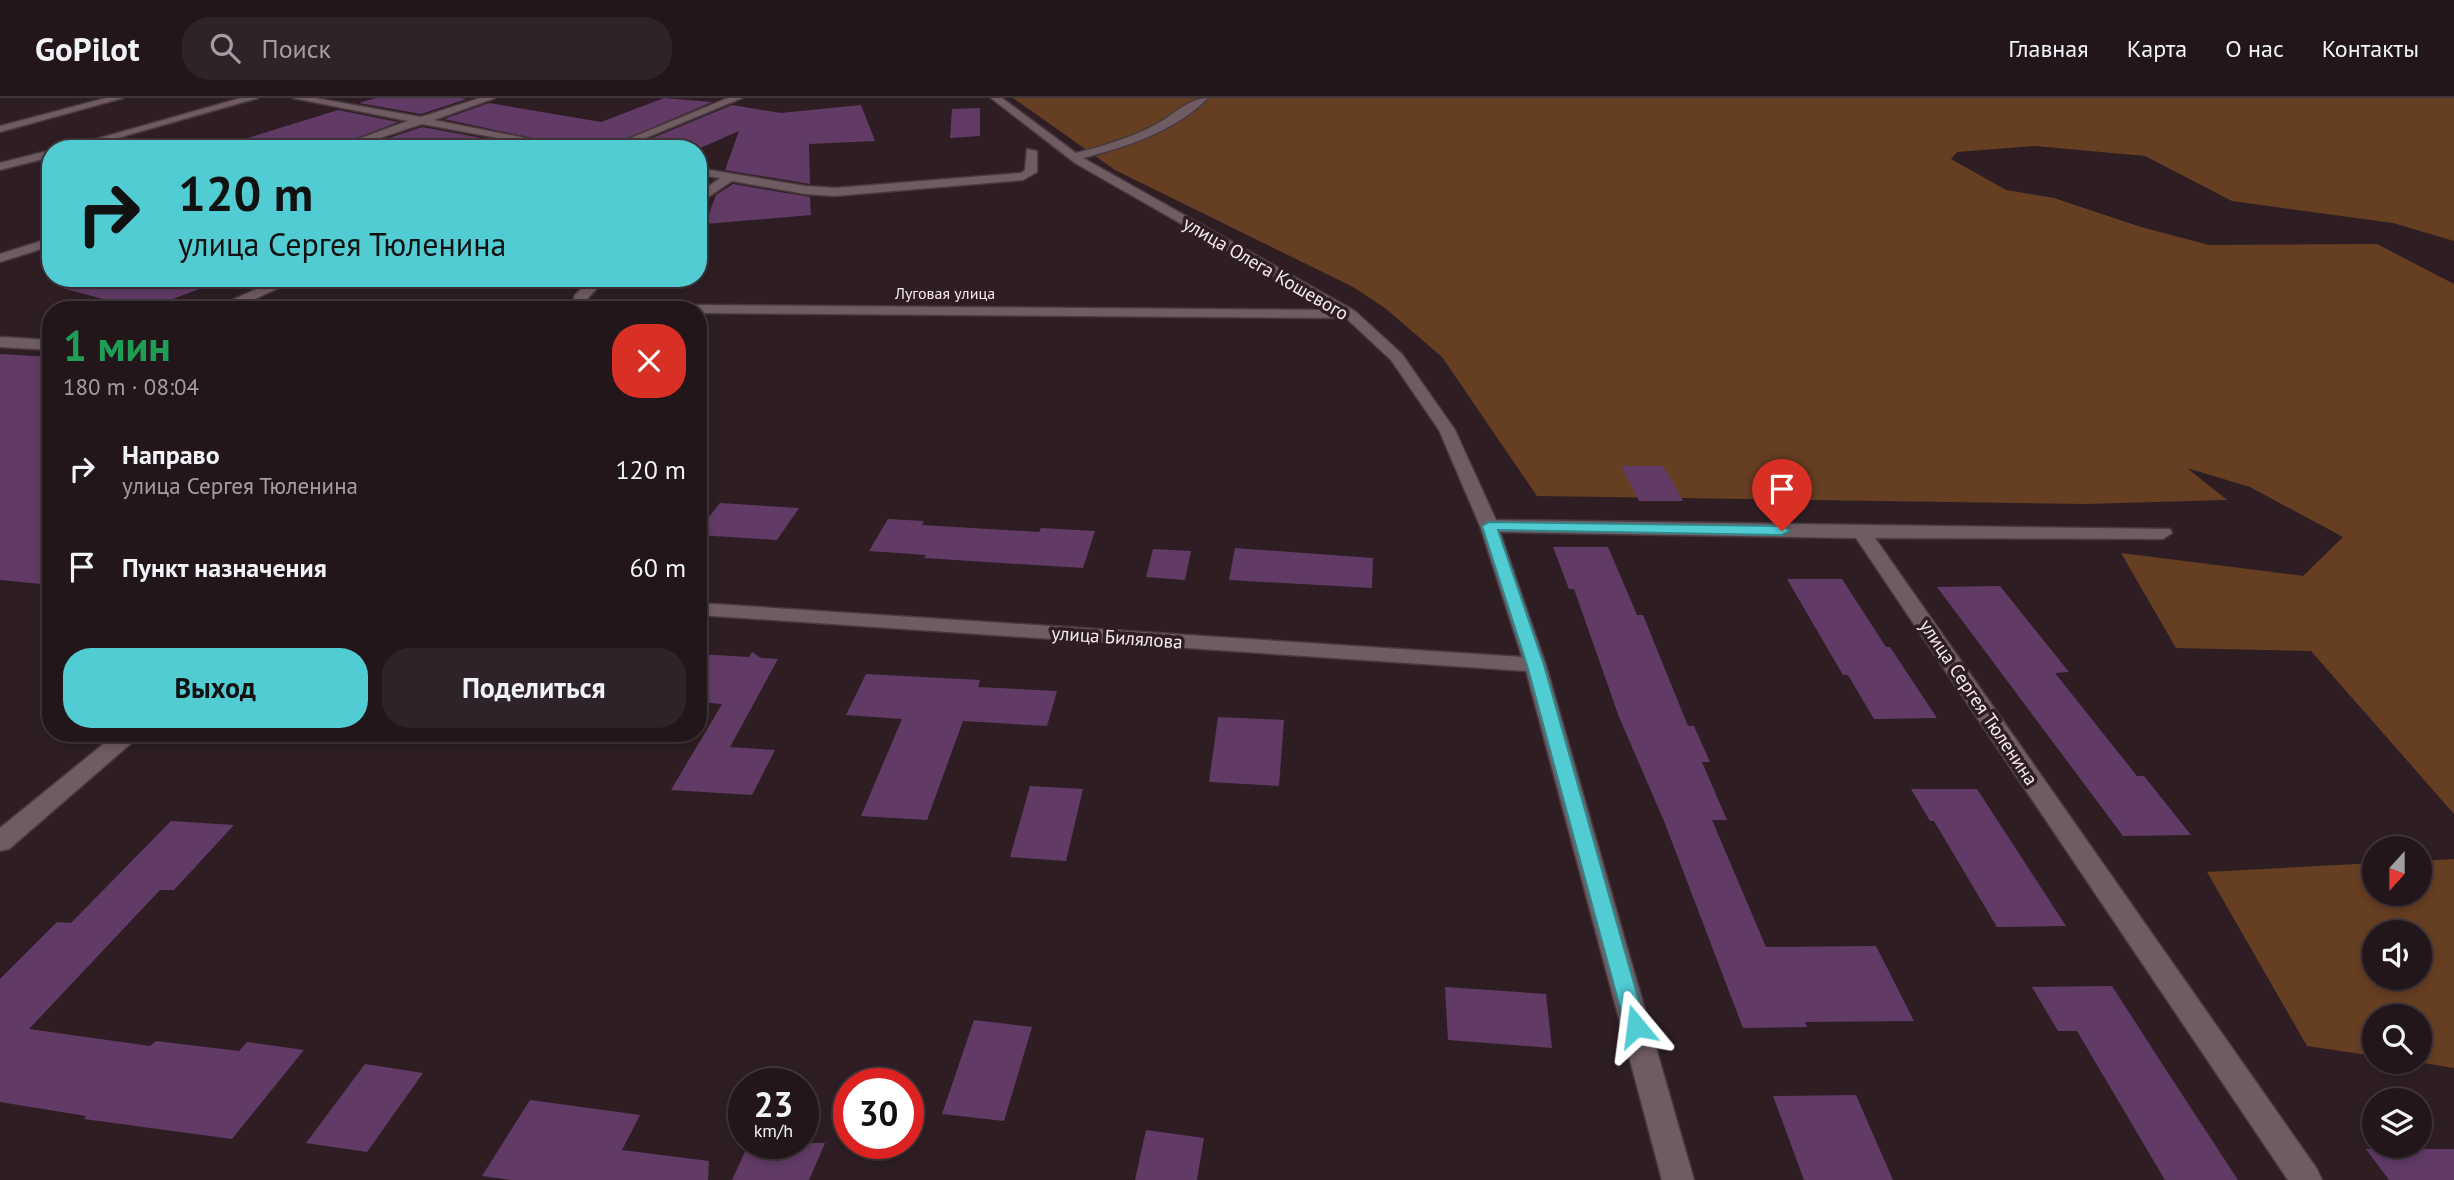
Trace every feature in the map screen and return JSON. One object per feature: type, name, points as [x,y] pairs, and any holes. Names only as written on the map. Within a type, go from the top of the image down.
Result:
[{"type":"street","points":[[0,129],[118,98]]},
{"type":"street","points":[[99,140],[253,98]]},
{"type":"street","points":[[298,98],[526,140]]},
{"type":"street","points":[[362,140],[490,98]]},
{"type":"street","points":[[632,140],[737,98]]},
{"type":"street","name":"улица Олега Кошевого","points":[[996,98],[1074,157],[1350,314],[1397,357],[1447,430],[1489,526],[1535,665],[1678,1180]]},
{"type":"street","points":[[1074,157],[1117,147],[1183,115],[1203,98]]},
{"type":"street","points":[[707,173],[805,190],[835,192],[974,180],[1031,172],[1031,151]]},
{"type":"street","points":[[0,167],[42,155]]},
{"type":"street","points":[[707,193],[729,177]]},
{"type":"street","points":[[0,258],[42,245]]},
{"type":"street","points":[[239,301],[273,287]]},
{"type":"street","name":"Луговая улица","points":[[579,301],[591,287]]},
{"type":"street","name":"Луговая улица","points":[[707,310],[1350,314]]},
{"type":"street","points":[[0,342],[42,344]]},
{"type":"street","points":[[1489,526],[1862,532],[2163,533]]},
{"type":"street","name":"улица Сергея Тюленина","points":[[1862,532],[2306,1180]]},
{"type":"street","name":"улица Билялова","points":[[707,610],[1535,665]]},
{"type":"street","points":[[0,842],[121,742]]},
{"type":"shaded area","points":[[1013,98],[2454,98],[2454,241],[2393,223],[2232,201],[2145,156],[2035,146],[1957,152],[1951,159],[2006,190],[2054,198],[2141,227],[2209,245],[2377,244],[2454,284],[2454,814],[2311,651],[2176,648],[2121,553],[2303,576],[2343,537],[2250,487],[2187,468],[2227,500],[2085,504],[1537,496],[1442,357],[1385,308],[1353,287],[1115,170]]},
{"type":"shaded area","points":[[2454,859],[2454,1068],[2432,1064],[2432,1004],[2362,1004],[2362,1054],[2307,1046],[2207,872],[2362,864],[2362,906],[2432,906],[2432,860]]},
{"type":"building","points":[[376,98],[467,99],[421,114],[359,103]]},
{"type":"building","points":[[664,98],[712,102],[623,140],[541,140],[444,119],[489,103],[601,122]]},
{"type":"building","points":[[732,105],[781,113],[861,105],[875,141],[809,144],[810,184],[725,170],[739,131],[707,145],[707,140],[648,140]]},
{"type":"building","points":[[980,108],[980,136],[950,138],[952,109]]},
{"type":"building","points":[[338,110],[398,122],[351,140],[241,140]]},
{"type":"building","points":[[422,127],[492,140],[383,140]]},
{"type":"building","points":[[733,184],[810,197],[811,215],[707,224],[716,195]]},
{"type":"building","points":[[204,287],[168,301],[110,301],[62,288]]},
{"type":"building","points":[[0,354],[42,356],[42,584],[0,580]]},
{"type":"building","points":[[1621,466],[1663,466],[1683,501],[1639,501]]},
{"type":"building","points":[[720,503],[799,508],[777,540],[707,536],[707,520]]},
{"type":"building","points":[[888,519],[924,521],[922,525],[1039,532],[1041,528],[1095,531],[1083,568],[924,558],[926,555],[869,551]]},
{"type":"building","points":[[1553,547],[1608,547],[1637,615],[1643,615],[1688,726],[1694,726],[1710,762],[1702,762],[1727,820],[1712,820],[1766,947],[1876,946],[1914,1021],[1805,1022],[1807,1027],[1743,1028],[1664,821],[1619,717],[1574,589],[1569,589]]},
{"type":"building","points":[[1235,548],[1373,558],[1372,588],[1229,580]]},
{"type":"building","points":[[1153,549],[1191,551],[1185,580],[1146,577]]},
{"type":"building","points":[[1787,579],[1842,579],[1937,718],[1874,719],[1848,675],[1843,675]]},
{"type":"building","points":[[2000,586],[2069,672],[2055,673],[2137,776],[2144,776],[2191,835],[2123,836],[1937,587]]},
{"type":"building","points":[[752,652],[761,658],[778,659],[730,747],[775,750],[752,795],[671,790],[699,742],[707,742],[707,729],[722,704],[707,703],[707,655],[749,657]]},
{"type":"building","points":[[866,674],[980,680],[978,687],[1057,691],[1047,726],[963,721],[927,820],[861,816],[902,719],[846,715]]},
{"type":"building","points":[[1218,717],[1284,720],[1279,786],[1209,782]]},
{"type":"building","points":[[1030,786],[1083,789],[1066,861],[1010,857]]},
{"type":"building","points":[[1911,789],[1977,789],[2066,926],[1997,927],[1934,821],[1930,821]]},
{"type":"building","points":[[171,821],[234,825],[174,890],[160,890],[29,1029],[150,1046],[156,1041],[239,1051],[247,1042],[304,1050],[232,1139],[84,1119],[86,1116],[0,1102],[0,979],[57,922],[71,923]]},
{"type":"building","points":[[2112,986],[2238,1180],[2165,1180],[2077,1031],[2058,1031],[2032,987]]},
{"type":"building","points":[[1445,987],[1546,994],[1552,1048],[1448,1040]]},
{"type":"building","points":[[974,1020],[1032,1027],[1004,1121],[942,1114]]},
{"type":"building","points":[[365,1064],[423,1073],[367,1152],[306,1143]]},
{"type":"building","points":[[1856,1095],[1893,1180],[1804,1180],[1773,1096]]},
{"type":"building","points":[[530,1100],[640,1115],[622,1150],[709,1161],[708,1180],[511,1180],[482,1176]]},
{"type":"building","points":[[1146,1130],[1204,1138],[1197,1180],[1135,1180]]},
{"type":"building","points":[[819,1143],[825,1143],[819,1157]]},
{"type":"building","points":[[2432,1149],[2454,1149],[2454,1180],[2389,1180],[2373,1158],[2432,1158]]},
{"type":"building","points":[[742,1159],[818,1159],[809,1180],[732,1180]]},
{"type":"route","points":[[1636,1026],[1535,665],[1489,526],[1782,531]]}]
